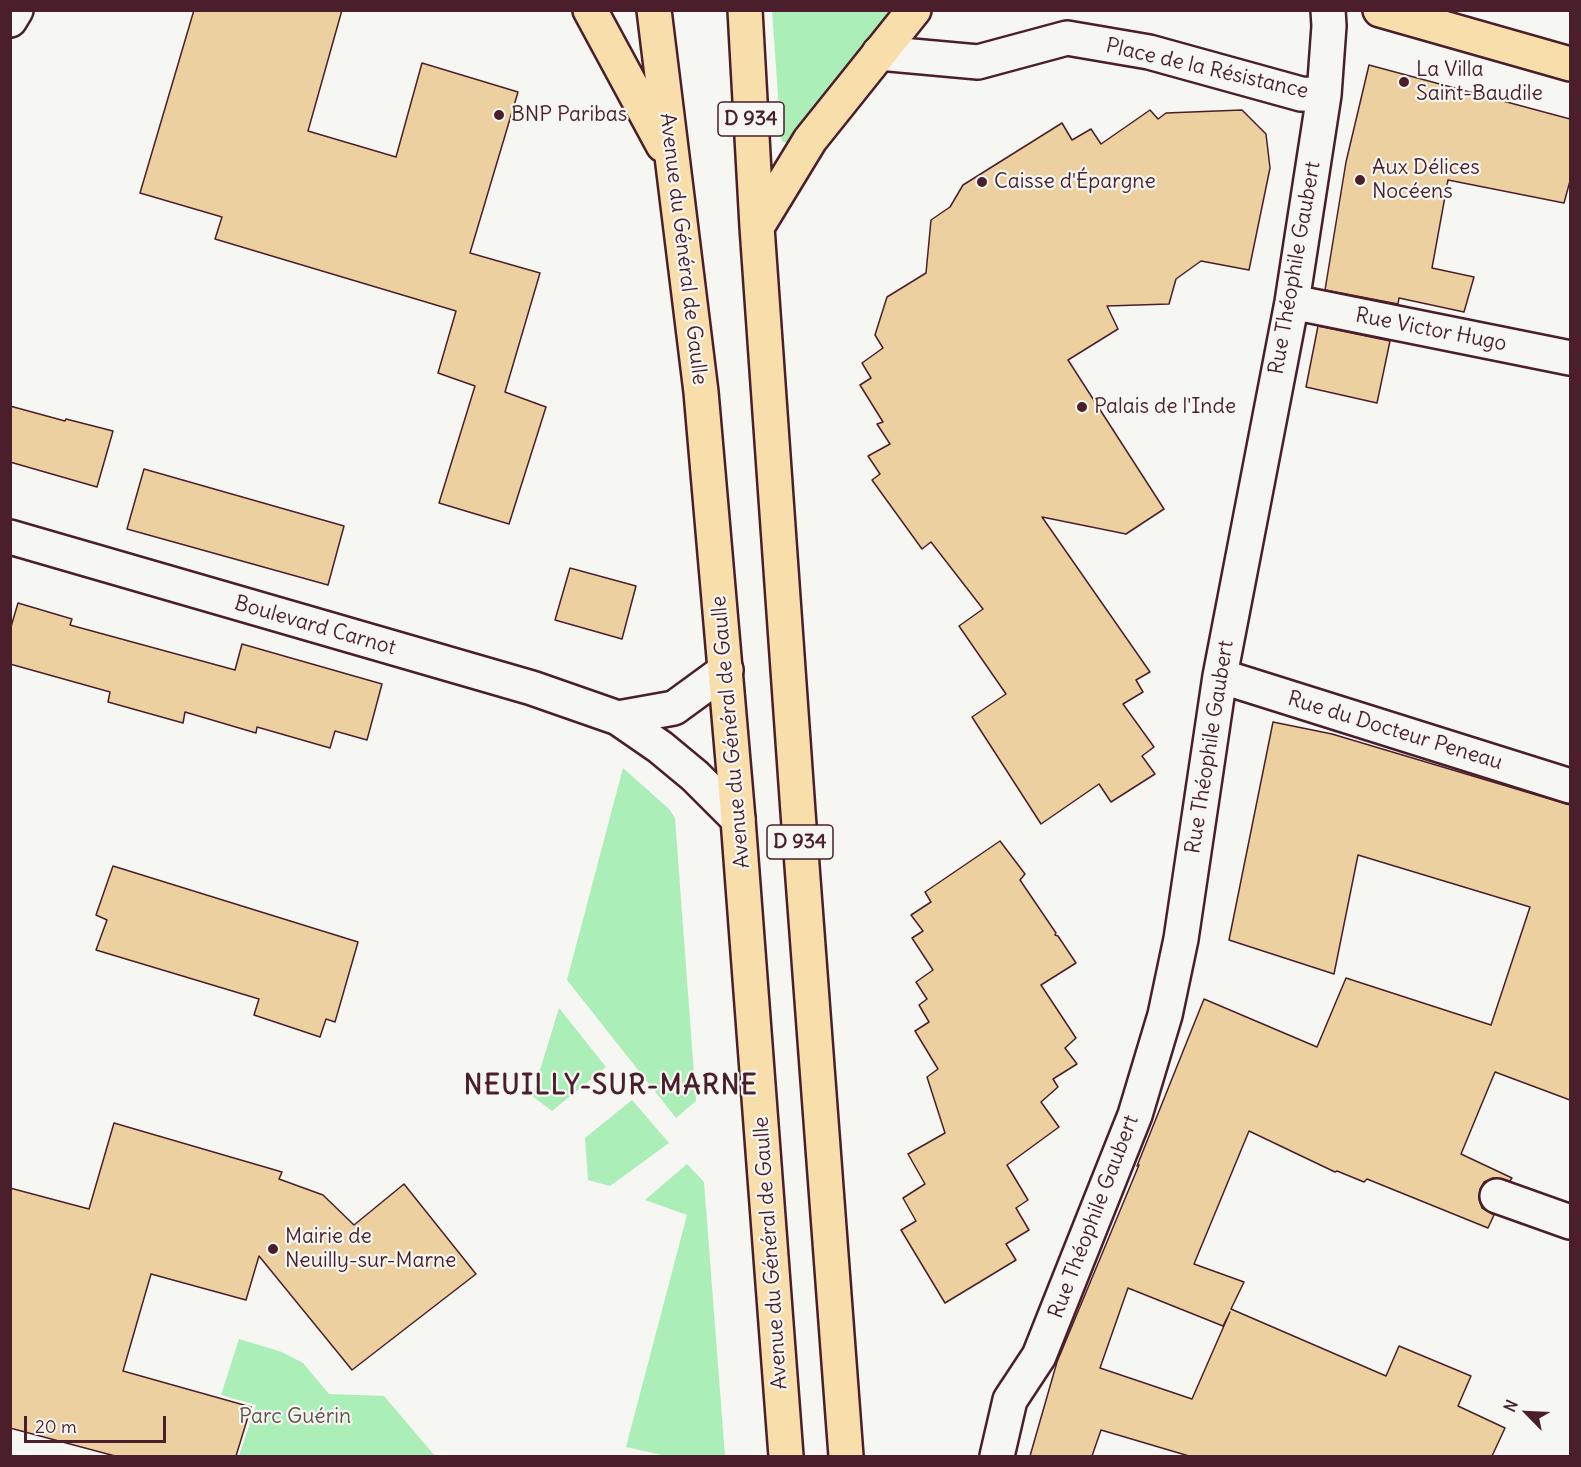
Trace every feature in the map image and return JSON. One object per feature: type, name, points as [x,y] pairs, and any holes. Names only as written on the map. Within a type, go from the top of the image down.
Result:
[{"type":"main road","points":[[590,10],[671,159]]},
{"type":"main road","name":"Avenue du Général de Gaulle","points":[[654,10],[701,392],[738,819],[786,1456]]},
{"type":"main road","name":"D 934","points":[[745,10],[757,227],[846,1456]]},
{"type":"main road","points":[[757,227],[810,140],[914,10]]},
{"type":"main road","points":[[1380,10],[1570,64]]},
{"type":"street","points":[[10,20],[16,10]]},
{"type":"street","name":"Rue Théophile Gaubert","points":[[997,1456],[1010,1400],[1039,1356],[1135,1115],[1165,1015],[1181,939],[1220,676],[1292,302],[1324,95],[1328,10]]},
{"type":"street","name":"Place de la Résistance","points":[[879,53],[978,62],[1067,38],[1149,52],[1301,94],[1324,95]]},
{"type":"street","name":"Rue Victor Hugo","points":[[1292,302],[1570,358]]},
{"type":"street","name":"Boulevard Carnot","points":[[10,537],[532,688],[618,718],[660,747],[695,776],[738,819]]},
{"type":"street","name":"Boulevard Carnot","points":[[618,718],[674,708],[726,670]]},
{"type":"street","name":"Rue du Docteur Peneau","points":[[1220,676],[1570,786]]},
{"type":"street","points":[[1497,1196],[1570,1222]]},
{"type":"green space","points":[[772,11],[893,11],[786,143],[781,137]]},
{"type":"green space","points":[[623,768],[669,809],[675,818],[696,1101],[676,1118],[567,980]]},
{"type":"green space","points":[[559,1008],[606,1067],[552,1111],[532,1096]]},
{"type":"green space","points":[[632,1100],[669,1143],[610,1186],[588,1180],[585,1138]]},
{"type":"green space","points":[[687,1164],[704,1182],[725,1456],[666,1456],[626,1447],[687,1215],[645,1200]]},
{"type":"green space","name":"Parc Guérin","points":[[239,1339],[282,1352],[303,1363],[329,1394],[384,1396],[435,1456],[239,1456],[256,1405],[221,1395]]},
{"type":"building","points":[[194,10],[342,10],[308,131],[396,157],[422,63],[518,92],[470,253],[540,273],[505,392],[546,407],[509,524],[439,503],[475,386],[438,373],[456,311],[215,239],[222,217],[140,193]]},
{"type":"building","points":[[1369,65],[1570,119],[1570,181],[1564,203],[1448,180],[1432,268],[1474,277],[1464,312],[1399,298],[1398,304],[1325,290],[1346,162]]},
{"type":"building","points":[[1150,110],[1158,119],[1166,113],[1242,110],[1266,134],[1270,168],[1249,270],[1201,261],[1176,279],[1169,304],[1107,306],[1118,329],[1068,360],[1164,509],[1126,534],[1042,517],[1150,672],[1136,680],[1143,692],[1123,704],[1154,747],[1142,756],[1155,774],[1111,802],[1099,784],[1041,824],[972,717],[1006,694],[959,626],[983,609],[931,542],[922,549],[872,480],[880,474],[868,456],[890,444],[877,424],[883,422],[860,385],[871,378],[862,363],[883,348],[875,335],[887,297],[926,273],[931,220],[950,207],[963,185],[1062,123],[1072,140],[1091,129],[1101,144]]},
{"type":"building","points":[[1318,326],[1390,341],[1377,403],[1306,387]]},
{"type":"building","points":[[10,406],[113,431],[97,487],[10,462]]},
{"type":"building","points":[[144,469],[344,526],[328,585],[127,529]]},
{"type":"building","points":[[570,568],[636,586],[622,639],[555,620]]},
{"type":"building","points":[[18,603],[72,619],[70,625],[235,670],[242,644],[382,684],[367,740],[335,731],[330,748],[257,727],[256,733],[185,712],[183,723],[108,702],[110,692],[10,664],[10,630]]},
{"type":"building","points":[[1273,722],[1332,734],[1570,805],[1570,1100],[1495,1072],[1461,1154],[1512,1178],[1510,1181],[1493,1178],[1484,1182],[1480,1189],[1479,1199],[1482,1208],[1494,1215],[1488,1228],[1367,1179],[1364,1182],[1335,1172],[1249,1131],[1194,1264],[1244,1282],[1231,1309],[1386,1376],[1399,1346],[1471,1376],[1458,1406],[1505,1428],[1492,1456],[1189,1456],[1101,1430],[1092,1456],[1030,1456],[1057,1362],[1139,1165],[1137,1166],[1204,999],[1317,1047],[1346,978],[1491,1025],[1530,907],[1358,855],[1334,974],[1229,940]],"holes":[[[1128,1288],[1223,1326],[1230,1312],[1192,1399],[1100,1368]]]},
{"type":"building","points":[[1000,841],[1025,874],[1020,880],[1076,963],[1041,985],[1076,1038],[1065,1048],[1077,1064],[1053,1079],[1058,1087],[1041,1102],[1059,1127],[1007,1165],[1028,1200],[1016,1208],[1029,1230],[1006,1244],[1016,1260],[945,1303],[901,1230],[916,1221],[903,1198],[925,1184],[908,1154],[945,1133],[927,1077],[938,1069],[915,1031],[929,1022],[919,1005],[927,999],[916,982],[933,970],[912,938],[923,931],[911,915],[931,902],[925,892]]},
{"type":"building","points":[[113,866],[358,942],[335,1022],[326,1019],[320,1037],[254,1015],[259,999],[96,950],[107,920],[96,915]]},
{"type":"building","points":[[114,1123],[282,1172],[279,1179],[323,1195],[354,1225],[404,1184],[476,1274],[352,1370],[259,1256],[246,1300],[151,1274],[123,1371],[251,1407],[236,1456],[115,1456],[10,1428],[10,1188],[89,1209]]},
{"type":"place","name":"La Villa Saint-Baudile","points":[[1404,82]]},
{"type":"place","name":"BNP Paribas","points":[[499,115]]},
{"type":"place","name":"Aux Délices Nocéens","points":[[1360,180]]},
{"type":"place","name":"Caisse d'Épargne","points":[[982,182]]},
{"type":"place","name":"Palais de l'Inde","points":[[1082,407]]},
{"type":"place","name":"Mairie de Neuilly-sur-Marne","points":[[273,1249]]},
{"type":"district","name":"NEUILLY-SUR-MARNE","points":[[611,1086]]}]
